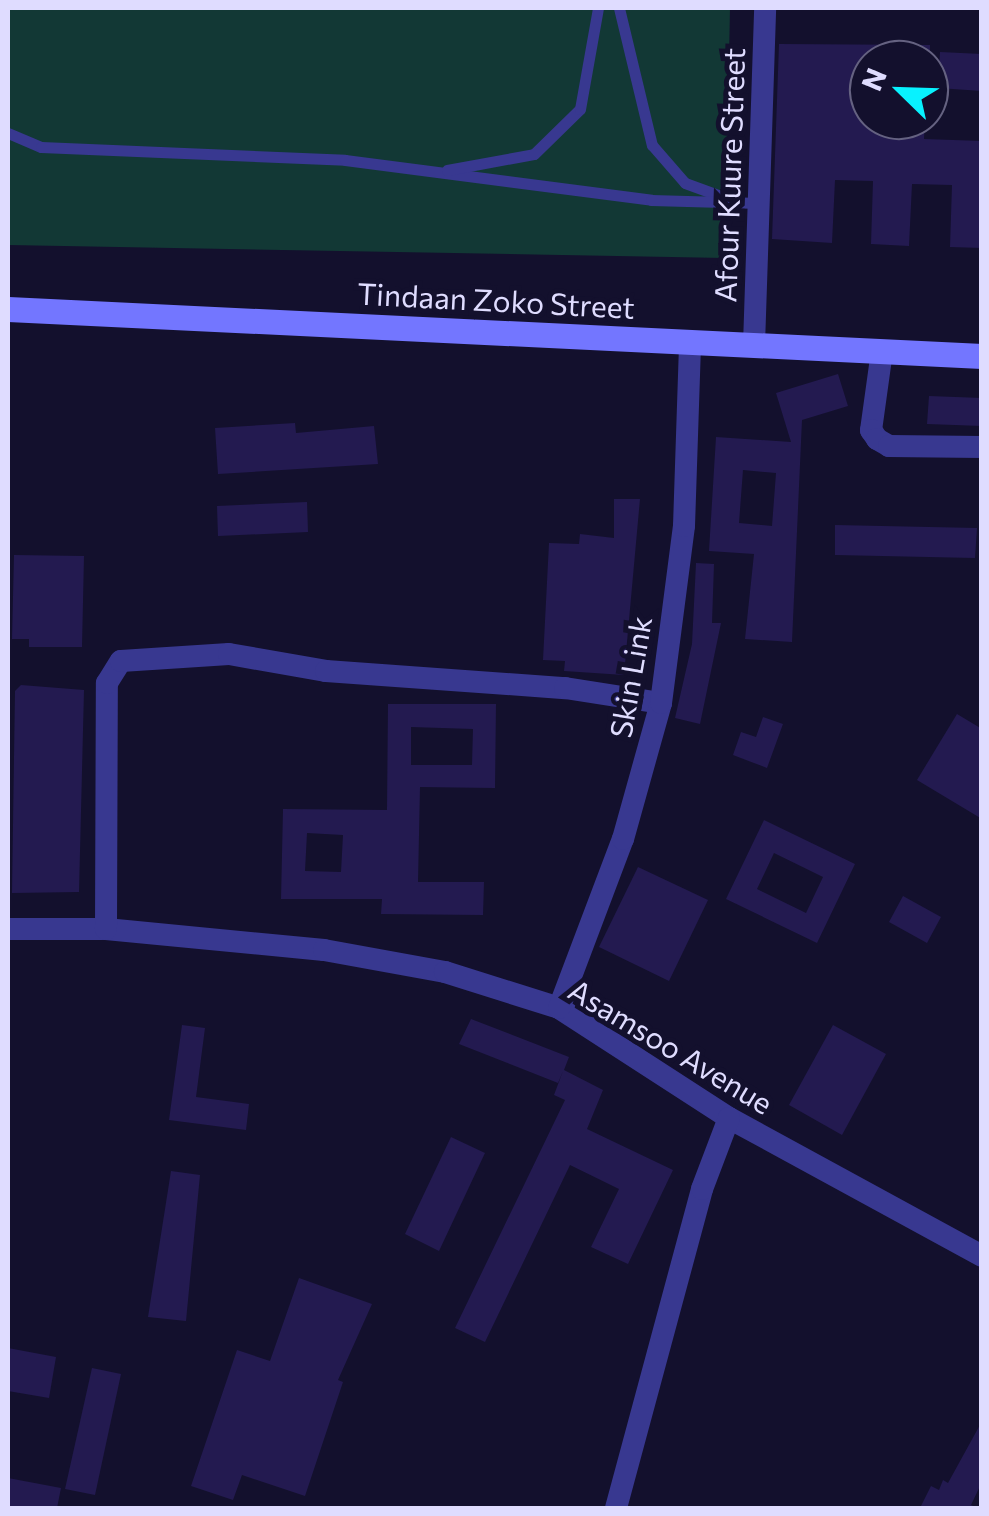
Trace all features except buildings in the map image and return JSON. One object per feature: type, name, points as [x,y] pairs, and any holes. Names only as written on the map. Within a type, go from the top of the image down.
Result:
[{"type":"main road","name":"Tindaan Zoko Street","points":[[8,309],[982,356]]},
{"type":"street","name":"Afour Kuure Street","points":[[754,345],[765,8]]},
{"type":"street","name":"Skin Link","points":[[560,1008],[623,839],[662,703],[684,526],[690,342]]},
{"type":"street","points":[[882,351],[872,430],[877,440],[889,446],[982,447]]},
{"type":"street","points":[[106,929],[108,684],[122,660],[229,654],[326,672],[564,688],[662,703]]},
{"type":"street","name":"Asamsoo Avenue","points":[[8,929],[106,929],[324,950],[445,972],[560,1008],[729,1118],[982,1256]]},
{"type":"street","points":[[616,1508],[702,1189],[729,1118]]},
{"type":"lane","points":[[434,172],[534,154],[580,110],[598,8]]},
{"type":"lane","points":[[619,8],[652,145],[685,183],[726,198]]},
{"type":"lane","points":[[8,133],[41,147],[276,154],[651,200],[726,198],[759,202]]},
{"type":"green space","points":[[8,8],[730,8],[725,258],[8,245]]}]
